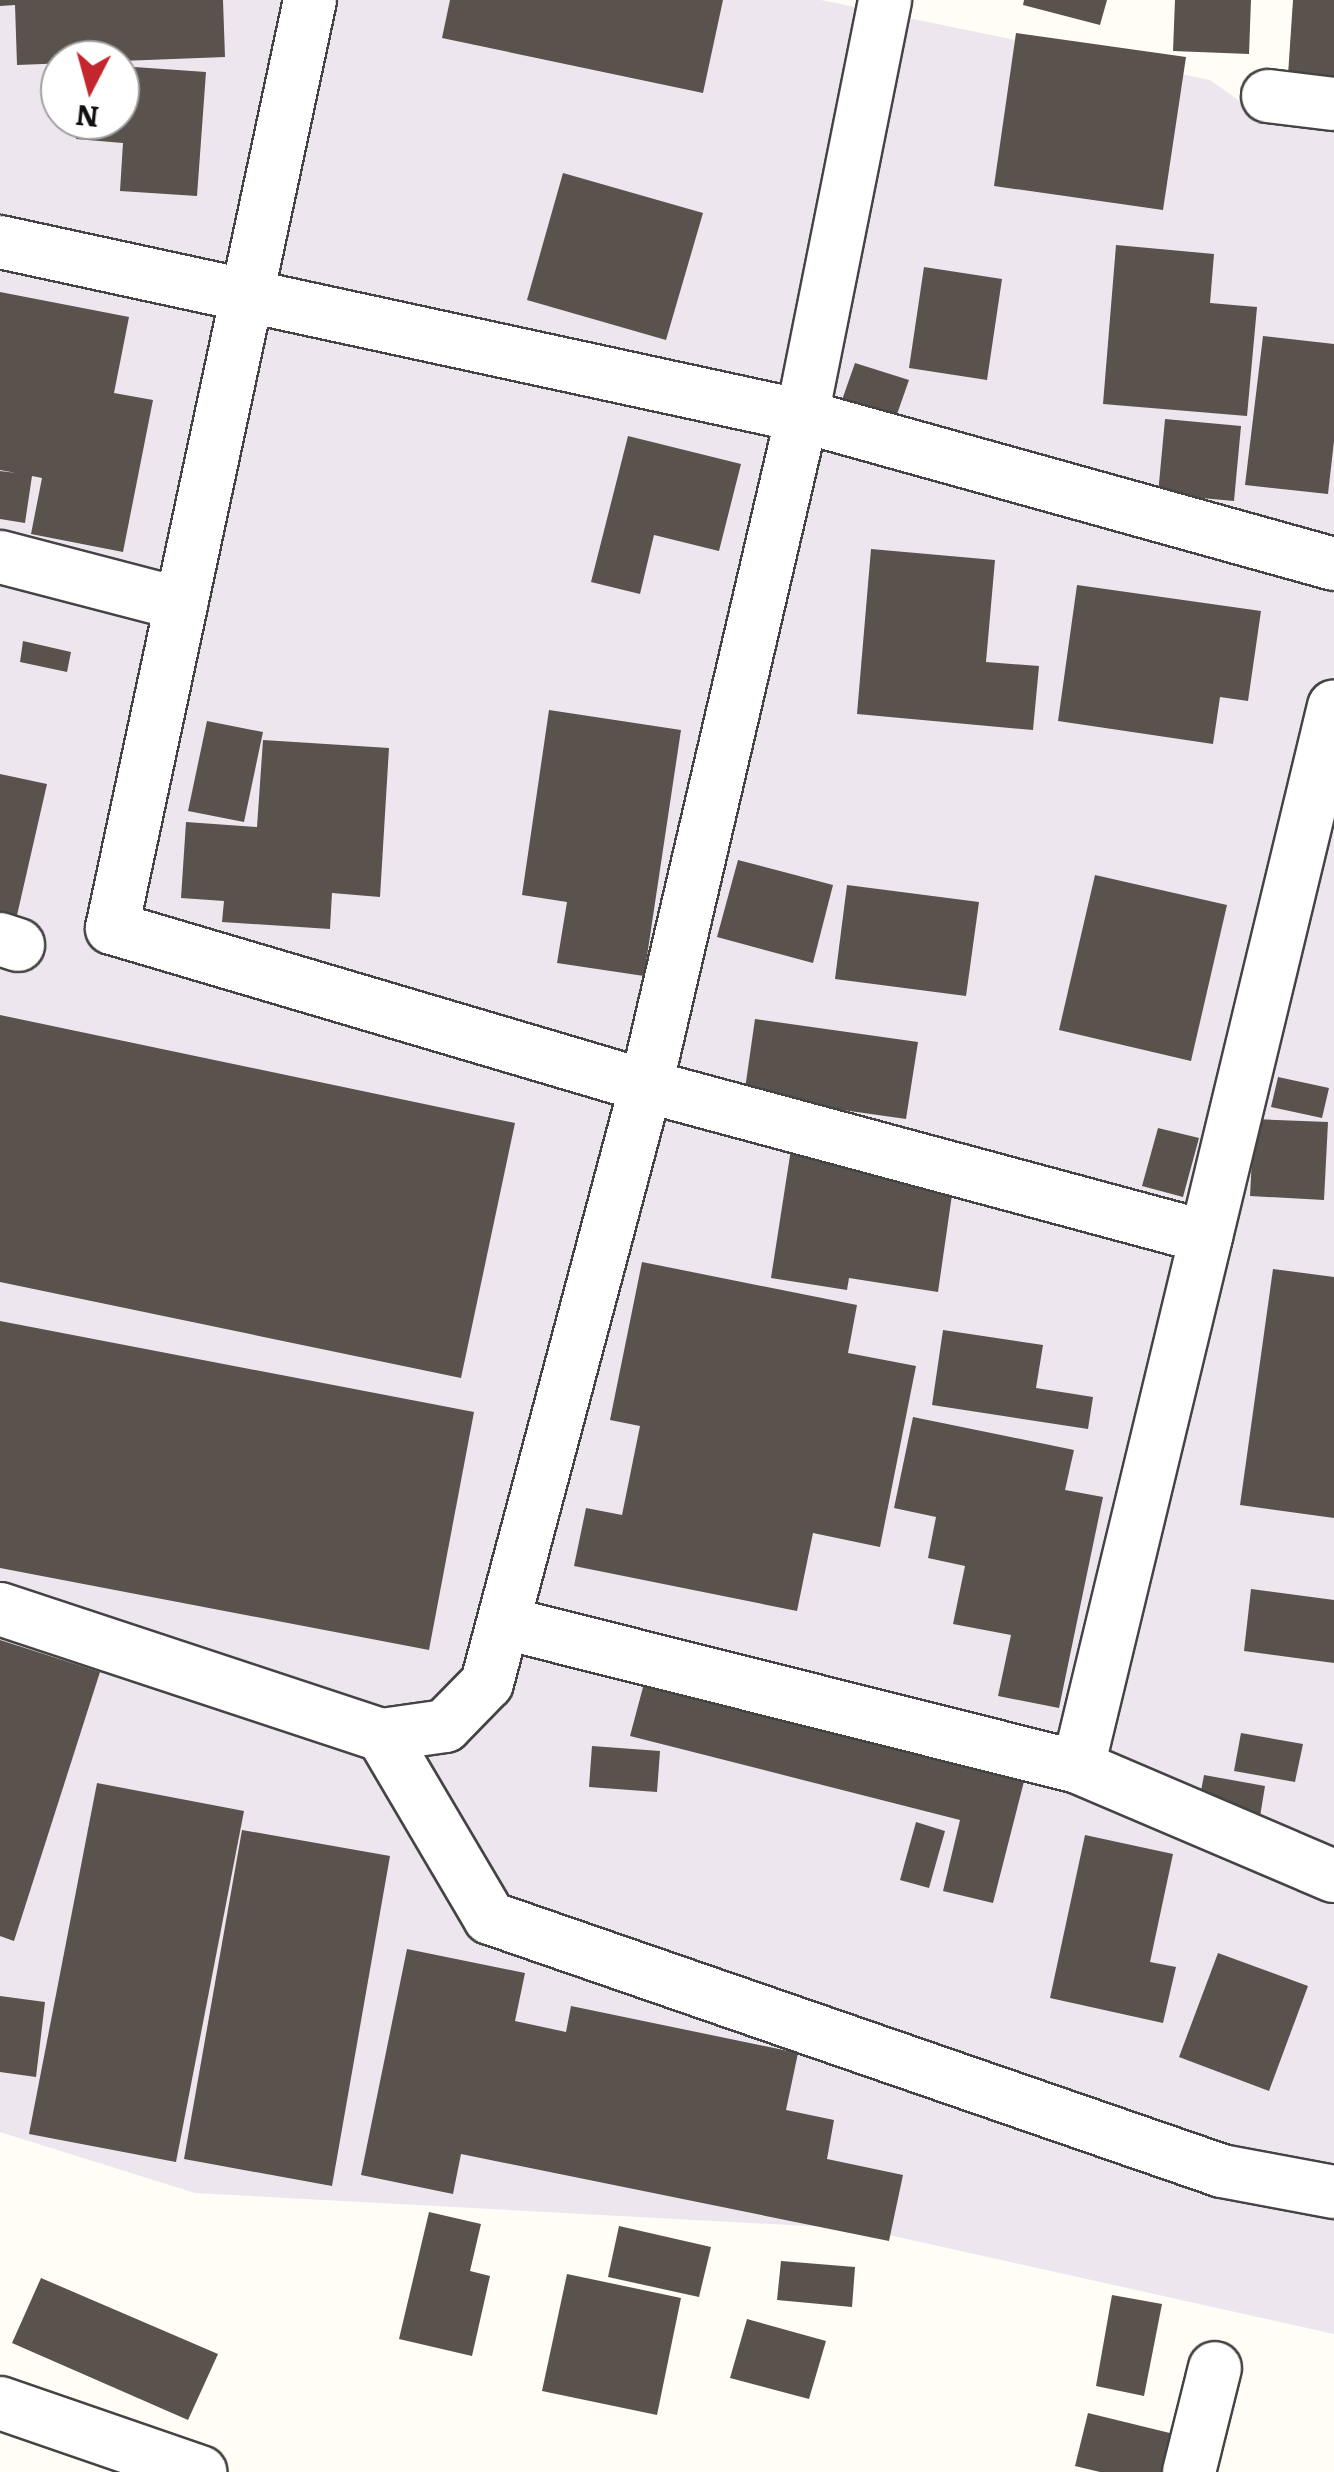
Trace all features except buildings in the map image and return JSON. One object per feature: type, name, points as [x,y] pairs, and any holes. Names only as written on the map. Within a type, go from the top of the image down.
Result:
[{"type":"street","points":[[310,0],[112,928],[646,1086],[1206,1237]]},
{"type":"street","points":[[0,1609],[382,1734],[445,1726],[487,1683],[646,1086],[802,416],[885,0]]},
{"type":"street","points":[[1268,96],[1334,104]]},
{"type":"street","points":[[0,242],[802,416],[1334,564]]},
{"type":"street","points":[[0,557],[180,604]]},
{"type":"street","points":[[1078,1767],[1334,706]]},
{"type":"street","points":[[505,1623],[1078,1767],[1334,1876]]},
{"type":"street","points":[[382,1734],[490,1918],[1222,2171],[1334,2192]]},
{"type":"street","points":[[1189,2472],[1215,2368]]},
{"type":"street","points":[[0,2403],[200,2472]]},
{"type":"shaded area","points":[[0,0],[821,0],[1210,80],[1248,107],[1334,120],[1334,2334],[862,2229],[195,2193],[0,2132]]}]
